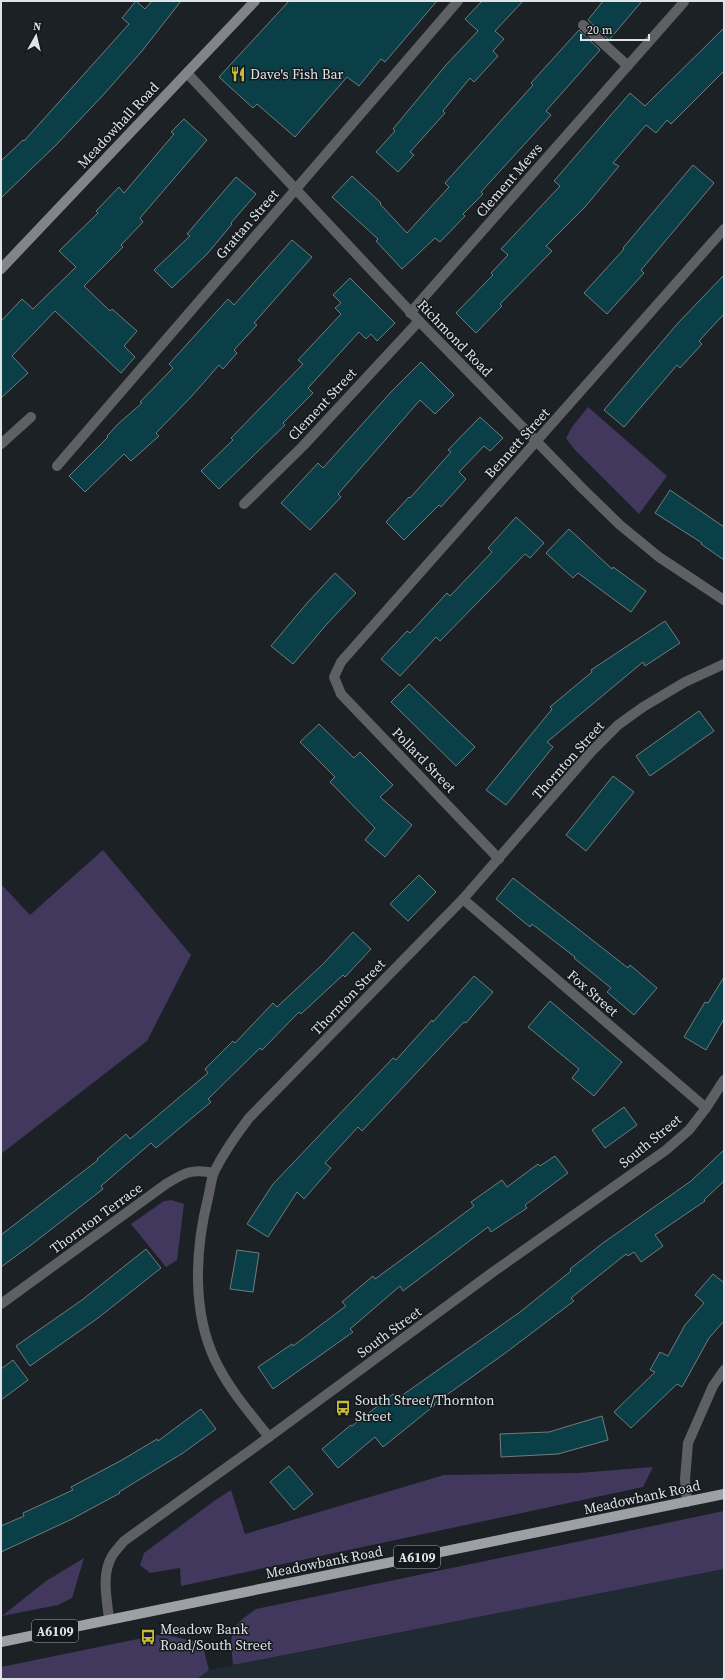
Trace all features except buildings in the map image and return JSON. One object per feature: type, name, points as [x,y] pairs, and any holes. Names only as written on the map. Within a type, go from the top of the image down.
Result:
[{"type":"main road","name":"Meadowbank Road","points":[[1,1642],[724,1494]]},
{"type":"street","name":"Meadowhall Road","points":[[1,269],[255,1]]},
{"type":"street","name":"Grattan Street","points":[[57,466],[458,1]]},
{"type":"street","name":"Clement Mews","points":[[410,313],[684,2]]},
{"type":"street","points":[[583,25],[628,66]]},
{"type":"street","name":"Richmond Road","points":[[187,73],[410,313],[620,526],[659,557],[724,600]]},
{"type":"street","name":"Bennett Street","points":[[334,677],[341,662],[724,229]]},
{"type":"street","name":"Clement Street","points":[[244,504],[303,446],[419,321]]},
{"type":"street","points":[[1,444],[30,417]]},
{"type":"street","name":"Thornton Street","points":[[269,1437],[230,1388],[214,1359],[203,1327],[198,1286],[199,1247],[205,1210],[214,1173],[231,1142],[249,1118],[463,898],[499,859],[592,751],[618,725],[643,707],[686,682],[724,664]]},
{"type":"street","name":"Pollard Street","points":[[334,677],[342,694],[499,859]]},
{"type":"street","name":"Fox Street","points":[[463,898],[706,1108]]},
{"type":"street","name":"South Street","points":[[109,1619],[106,1573],[112,1556],[124,1541],[269,1437],[493,1272],[666,1150],[689,1130],[706,1108],[724,1080]]},
{"type":"street","name":"Thornton Terrace","points":[[1,1304],[166,1184],[186,1172],[202,1170],[214,1173]]},
{"type":"street","points":[[687,1502],[685,1479],[688,1442],[713,1386],[724,1370]]},
{"type":"shaded area","points":[[588,407],[667,476],[639,514],[574,449],[566,438],[572,427]]},
{"type":"shaded area","points":[[103,850],[191,955],[147,1041],[1,1154],[1,884],[30,915]]},
{"type":"shaded area","points":[[171,1200],[184,1204],[177,1260],[166,1267],[131,1224],[164,1201]]},
{"type":"shaded area","points":[[653,1467],[643,1487],[181,1586],[180,1568],[150,1573],[140,1565],[144,1553],[231,1490],[245,1534],[444,1475],[578,1473]]},
{"type":"shaded area","points":[[724,1511],[724,1569],[233,1665],[231,1645],[233,1632],[240,1621],[256,1609]]},
{"type":"shaded area","points":[[84,1558],[72,1598],[58,1605],[2,1616],[46,1581]]},
{"type":"shaded area","points":[[724,1569],[724,1679],[197,1679],[209,1670]]},
{"type":"shaded area","points":[[162,1634],[202,1643],[209,1670],[197,1679],[1,1679],[1,1667]]},
{"type":"place","name":"Dave's Fish Bar","points":[[238,74]]},
{"type":"place","name":"South Street/Thornton Street","points":[[343,1408]]},
{"type":"place","name":"Meadow Bank Road/South Street","points":[[148,1637]]}]
